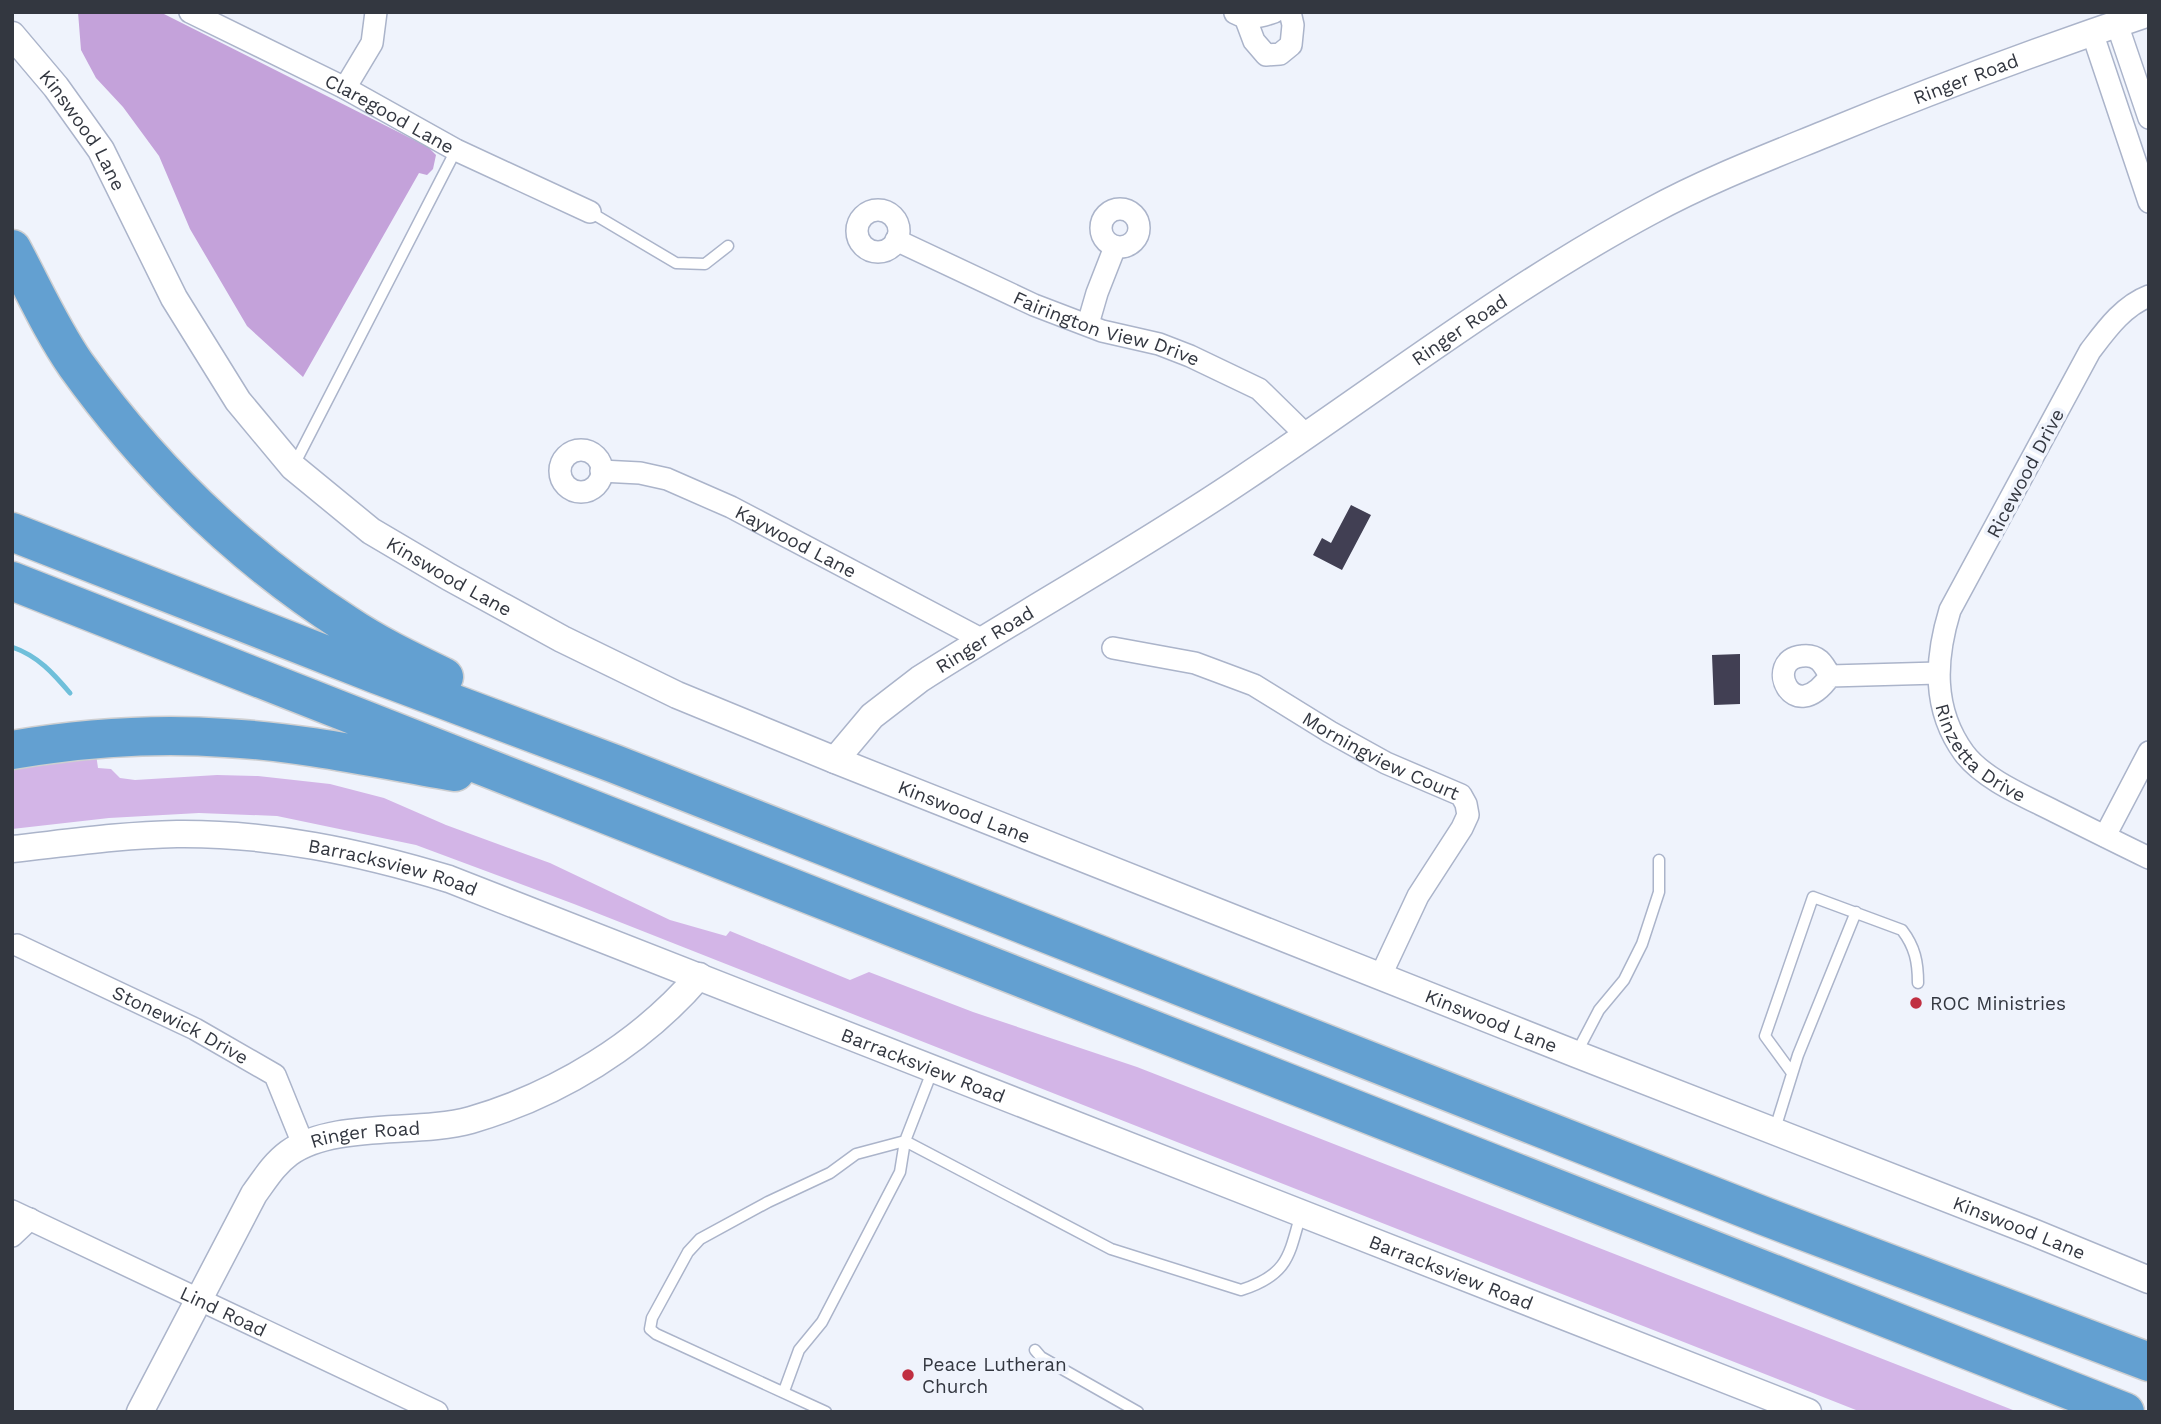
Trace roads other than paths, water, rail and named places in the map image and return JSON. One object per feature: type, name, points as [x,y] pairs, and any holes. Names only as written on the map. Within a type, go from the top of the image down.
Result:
[{"type":"highway","points":[[12,249],[75,363],[120,422],[204,515],[253,558],[348,626],[407,659],[615,764]]},
{"type":"highway","points":[[12,532],[615,764],[1764,1216],[2149,1362]]},
{"type":"highway","points":[[12,581],[2125,1412]]},
{"type":"highway","points":[[12,750],[64,741],[128,737],[227,738],[297,746],[529,784]]},
{"type":"street","name":"Claregood Lane","points":[[191,12],[345,88],[456,150],[590,212]]},
{"type":"street","points":[[345,88],[372,43],[376,12]]},
{"type":"street","points":[[1239,15],[1261,17],[1274,12]]},
{"type":"street","points":[[1239,15],[1254,41],[1266,55],[1280,54],[1291,45],[1293,25],[1290,12]]},
{"type":"street","name":"Ringer Road","points":[[835,760],[872,716],[920,680],[1239,481],[1502,300],[1652,210],[1751,164],[1855,121],[1965,78],[2149,13]]},
{"type":"street","points":[[2117,24],[2149,117]]},
{"type":"street","points":[[2092,32],[2149,202]]},
{"type":"street","name":"Kinswood Lane","points":[[12,35],[56,87],[101,150],[174,298],[238,401],[293,467],[371,530],[550,633],[677,695],[2149,1280]]},
{"type":"street","name":"Fairington View Drive","points":[[896,240],[1034,305],[1102,331],[1159,344],[1259,389],[1306,435]]},
{"type":"street","points":[[1088,324],[1115,247]]},
{"type":"street","name":"Ricewood Drive","points":[[1938,673],[1941,642],[1951,610],[2090,352],[2108,327],[2137,301],[2149,296]]},
{"type":"street","name":"Kaywood Lane","points":[[601,471],[640,473],[667,479],[718,501],[983,639]]},
{"type":"street","name":"Morningview Court","points":[[1113,648],[1195,663],[1254,685],[1330,733],[1386,763],[1461,795],[1468,815],[1418,896],[1381,975]]},
{"type":"street","name":"Rinzetta Drive","points":[[1830,676],[1938,673],[1943,710],[1965,754],[1985,772],[2012,790],[2149,858]]},
{"type":"street","points":[[2105,836],[2149,752]]},
{"type":"street","name":"Barracksview Road","points":[[12,849],[179,834],[242,836],[343,850],[449,879],[1808,1412]]},
{"type":"street","name":"Stonewick Drive","points":[[17,945],[195,1029],[275,1075],[303,1144]]},
{"type":"street","name":"Ringer Road","points":[[140,1412],[254,1194],[278,1162],[303,1144],[331,1136],[440,1127],[507,1108],[591,1067],[656,1021],[699,976]]},
{"type":"street","points":[[12,1236],[21,1215]]},
{"type":"street","name":"Lind Road","points":[[21,1215],[437,1412]]},
{"type":"lane","points":[[293,467],[456,150]]},
{"type":"lane","points":[[590,212],[676,263],[705,264],[728,246]]},
{"type":"lane","points":[[1576,1054],[1599,1010],[1625,980],[1642,944],[1659,892],[1659,860]]},
{"type":"lane","points":[[1792,1073],[1765,1036],[1813,897],[1902,930],[1910,940],[1918,962],[1918,983]]},
{"type":"lane","points":[[1774,1132],[1792,1073],[1856,912]]},
{"type":"lane","points":[[784,1391],[799,1350],[822,1322],[900,1172],[905,1141],[933,1068]]},
{"type":"lane","points":[[826,1412],[650,1329],[652,1318],[688,1252],[700,1238],[830,1173],[856,1154],[905,1141],[1111,1250],[1241,1290],[1263,1283],[1278,1272],[1291,1249],[1301,1213]]},
{"type":"lane","points":[[1035,1350],[1041,1357],[1138,1412]]},
{"type":"waterway","points":[[12,647],[37,660],[70,693]]},
{"type":"place","name":"ROC Ministries","points":[[1916,1003]]},
{"type":"place","name":"Peace Lutheran Church","points":[[908,1375]]}]
